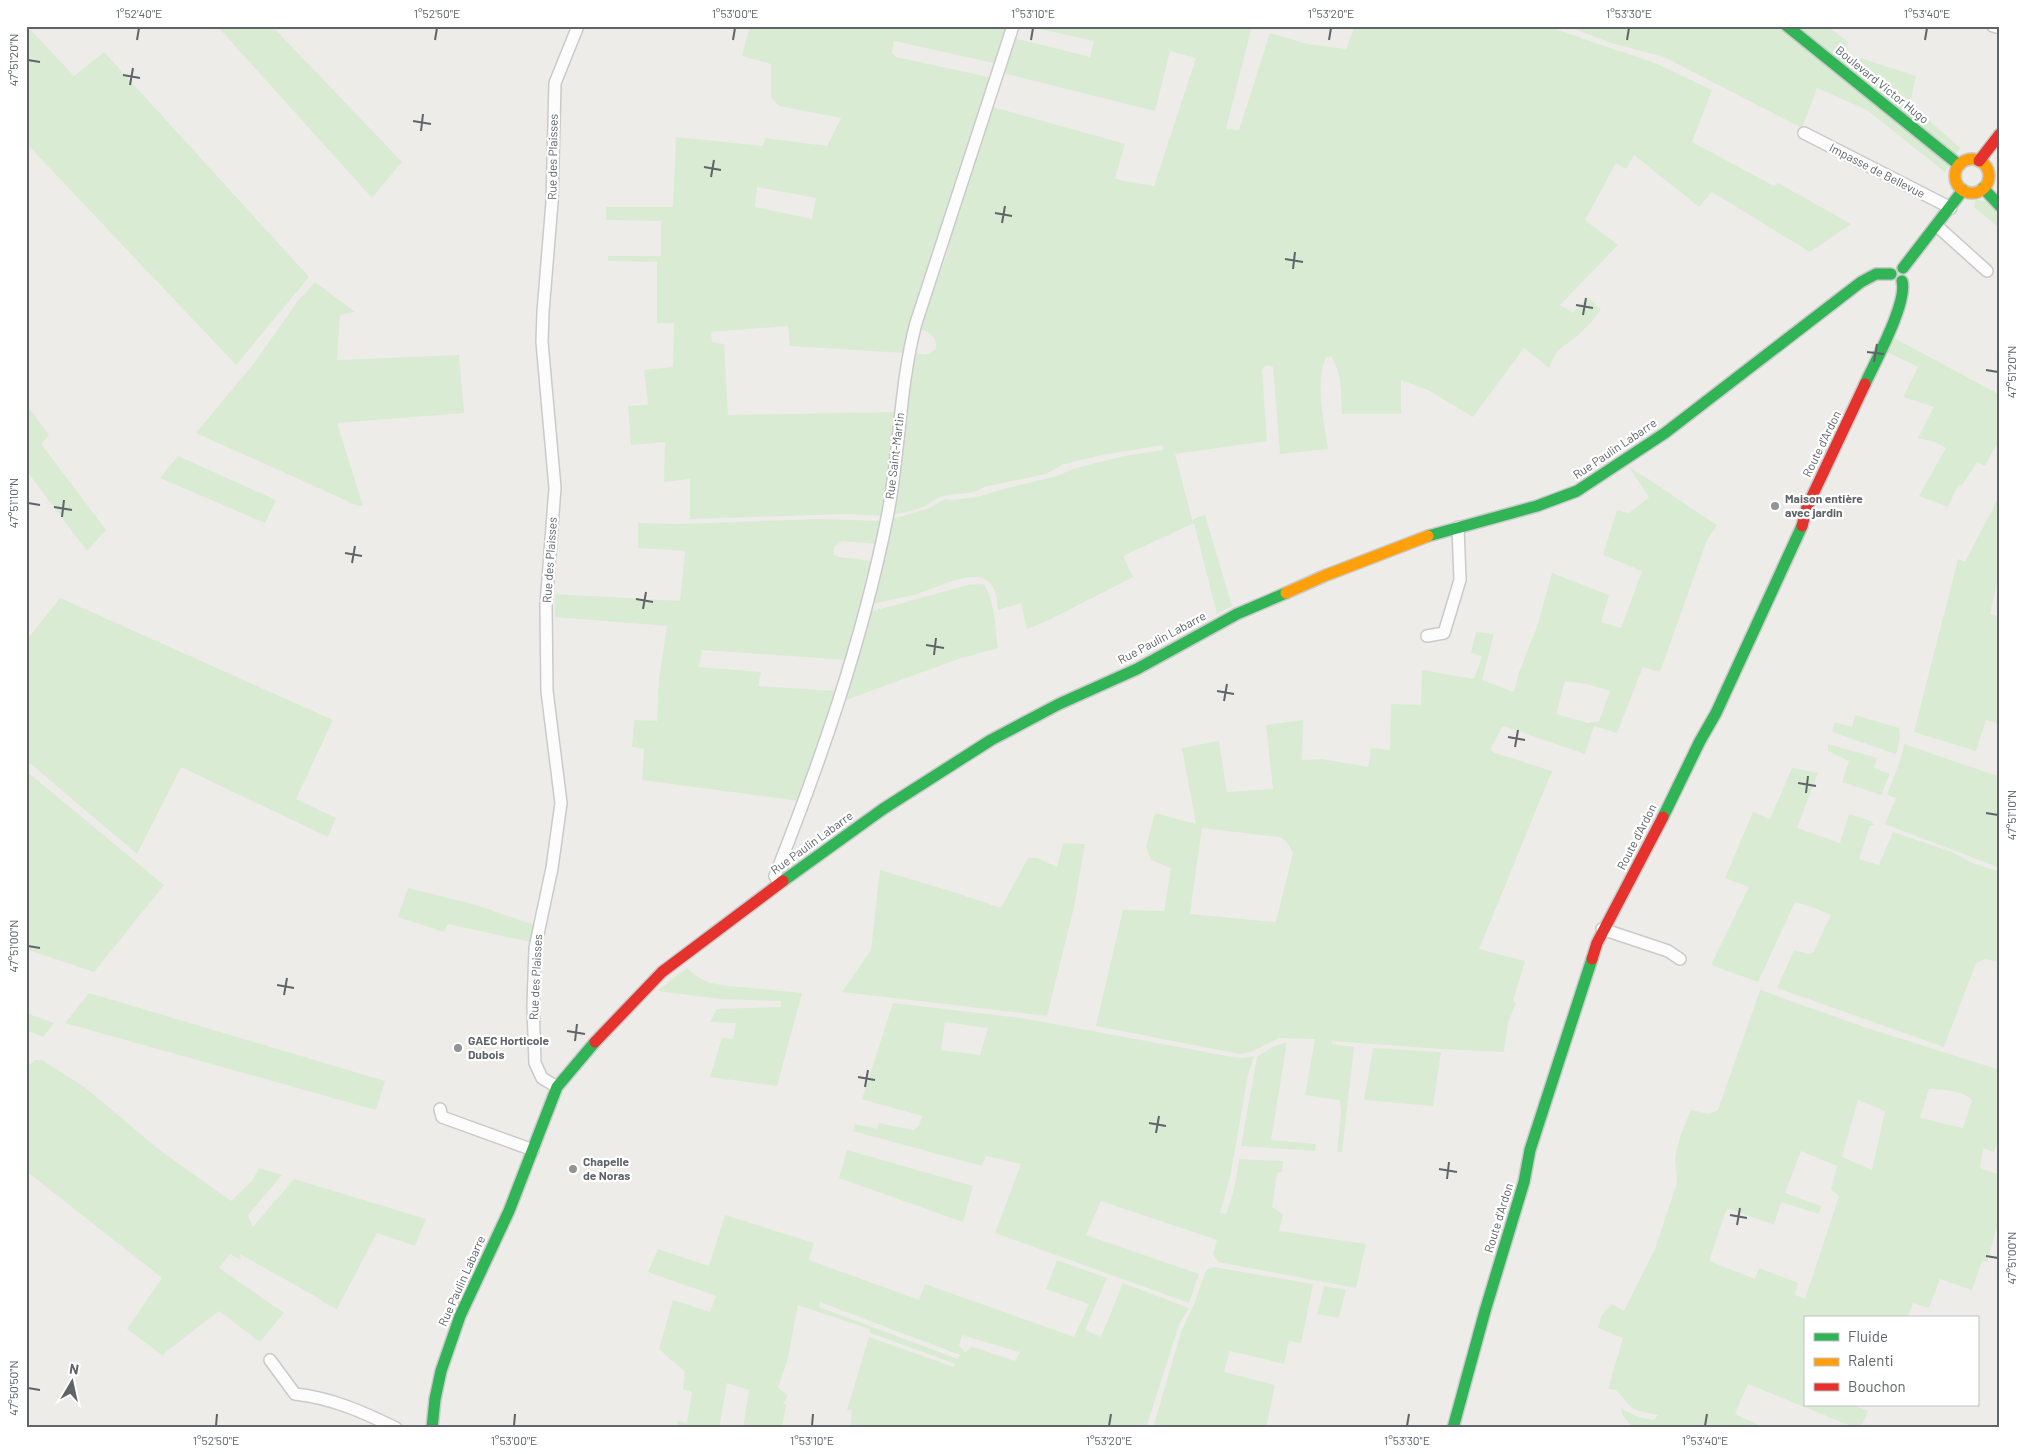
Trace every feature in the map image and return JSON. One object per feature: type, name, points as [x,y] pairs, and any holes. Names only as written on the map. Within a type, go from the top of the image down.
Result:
[{"type":"street","name":"Rue des Plaisses","points":[[557,1087],[542,1078],[535,1063],[533,1001],[535,948],[552,868],[561,803],[547,691],[546,605],[555,488],[542,342],[552,202],[554,83],[578,26]]},
{"type":"street","name":"Rue Saint-Martin","points":[[779,883],[775,876],[804,802],[833,719],[868,604],[891,496],[910,346],[916,323],[1013,26]]},
{"type":"street","name":"Boulevard Victor Hugo","points":[[1787,26],[1959,165]]},
{"type":"street","points":[[1993,26],[2000,28]]},
{"type":"street","name":"Impasse de Bellevue","points":[[1804,133],[1950,208]]},
{"type":"street","points":[[1979,161],[2000,134]]},
{"type":"street","points":[[1969,160],[1979,161],[1987,170],[1987,183],[1976,192],[1963,190],[1957,184],[1955,176],[1959,165],[1969,160]]},
{"type":"street","points":[[1983,188],[2000,206]]},
{"type":"street","points":[[1903,268],[1963,190]]},
{"type":"street","points":[[1937,226],[1981,259],[1987,271]]},
{"type":"street","points":[[1894,268],[1903,268],[1906,276],[1902,281],[1894,280],[1891,274],[1894,268]]},
{"type":"street","name":"Rue Paulin Labarre","points":[[432,1428],[435,1388],[443,1359],[465,1304],[508,1214],[557,1087],[568,1071],[647,985],[682,957],[779,883],[883,809],[1022,722],[1137,669],[1215,625],[1246,610],[1362,561],[1418,539],[1538,506],[1577,491],[1664,433],[1860,282],[1876,274],[1891,274]]},
{"type":"street","name":"Route d'Ardon","points":[[1453,1428],[1485,1311],[1524,1182],[1530,1150],[1602,929],[1654,837],[1700,741],[1710,725],[1801,528],[1808,506],[1854,410],[1900,306],[1904,288],[1902,281]]},
{"type":"street","points":[[1426,636],[1444,633],[1460,580],[1458,527]]},
{"type":"street","points":[[1602,929],[1668,951],[1680,959]]},
{"type":"street","points":[[440,1109],[442,1117],[533,1150]]},
{"type":"street","points":[[270,1360],[295,1394],[314,1396],[352,1407],[396,1428]]},
{"type":"green space","points":[[27,26],[74,76],[104,52],[309,277],[236,365],[26,143]]},
{"type":"green space","points":[[217,26],[272,26],[402,162],[372,198]]},
{"type":"green space","points":[[750,26],[1009,26],[998,64],[894,41],[892,53],[896,57],[993,78],[964,156],[911,319],[904,353],[790,346],[788,326],[711,332],[712,342],[724,344],[728,415],[895,412],[885,516],[847,514],[690,519],[690,479],[664,482],[665,442],[631,445],[628,406],[648,405],[644,370],[673,367],[674,323],[657,323],[657,262],[608,261],[608,256],[661,256],[661,221],[606,220],[606,207],[673,207],[676,137],[763,146],[765,138],[827,146],[841,118],[779,106],[771,98],[771,64],[742,56]],"holes":[[[757,187],[816,198],[812,219],[755,207]]]},
{"type":"green space","points":[[1026,26],[1252,26],[1226,129],[1239,130],[1270,33],[1307,44],[1346,49],[1355,26],[1546,26],[1655,63],[1712,90],[1692,142],[1774,186],[1778,183],[1851,224],[1810,252],[1712,192],[1699,207],[1634,155],[1626,169],[1616,163],[1585,220],[1618,245],[1560,305],[1573,313],[1588,297],[1601,310],[1575,338],[1559,350],[1549,368],[1524,348],[1473,417],[1428,390],[1401,380],[1401,414],[1342,414],[1339,377],[1331,356],[1326,358],[1321,378],[1321,403],[1328,449],[1280,454],[1273,367],[1266,365],[1262,370],[1267,441],[1175,454],[1193,523],[1193,519],[1205,515],[1232,606],[1217,614],[1194,523],[1123,556],[1133,577],[1051,619],[1027,629],[1021,603],[998,610],[994,588],[985,579],[978,577],[960,579],[914,595],[872,604],[892,519],[930,508],[945,499],[977,497],[1124,456],[1163,450],[1163,445],[1097,456],[1064,464],[1046,474],[984,487],[969,493],[943,496],[926,506],[908,512],[893,514],[913,353],[925,354],[936,349],[932,335],[919,329],[947,254],[954,219],[993,107],[1125,144],[1115,178],[1154,186],[1196,58],[1170,51],[1155,111],[1003,73],[1014,38],[1090,57],[1094,41]]},
{"type":"green space","points":[[1567,26],[1827,26],[1848,42],[1845,53],[1916,76],[1910,103],[1960,148],[1945,172],[1867,110],[1817,88],[1802,128],[1664,57],[1611,43]]},
{"type":"green space","points":[[1976,199],[1989,203],[2000,213],[2000,229],[1974,207]]},
{"type":"green space","points":[[315,282],[355,312],[340,315],[337,360],[459,355],[464,413],[337,423],[363,506],[356,505],[196,433],[255,362],[297,302]]},
{"type":"green space","points":[[1894,338],[2000,395],[2000,438],[1985,466],[1977,462],[1962,485],[1958,485],[1948,507],[1919,496],[1946,448],[1935,442],[1918,438],[1934,407],[1903,397],[1918,367],[1887,352]]},
{"type":"green space","points":[[26,404],[49,435],[41,444],[106,530],[87,551],[26,470]]},
{"type":"green space","points":[[178,456],[276,500],[265,523],[160,478]]},
{"type":"green space","points":[[1629,467],[1717,525],[1707,540],[1660,672],[1643,667],[1617,733],[1594,726],[1585,754],[1503,726],[1490,749],[1495,753],[1552,771],[1479,949],[1525,961],[1513,1001],[1516,1003],[1508,1023],[1504,1052],[1332,1041],[1331,1038],[1332,1044],[1354,1047],[1342,1152],[1337,1152],[1341,1112],[1340,1100],[1305,1095],[1315,1039],[1279,1038],[1251,1052],[1240,1054],[1096,1026],[1123,910],[1164,911],[1171,868],[1151,860],[1146,847],[1155,813],[1196,824],[1182,748],[1219,741],[1227,792],[1273,789],[1266,725],[1303,720],[1302,760],[1322,759],[1368,767],[1371,748],[1390,750],[1391,704],[1421,705],[1422,670],[1474,679],[1482,656],[1471,653],[1476,632],[1494,634],[1482,680],[1514,692],[1519,672],[1537,627],[1552,573],[1609,595],[1601,622],[1621,628],[1642,571],[1603,555],[1617,510],[1629,513],[1649,497]],"holes":[[[1565,681],[1587,684],[1610,691],[1599,721],[1588,723],[1556,714]],[[1202,828],[1279,837],[1286,841],[1293,853],[1276,922],[1190,914]]]},
{"type":"green space","points":[[2000,495],[2000,578],[1998,577],[1990,614],[2000,617],[2000,724],[1986,720],[1976,751],[1914,732],[1958,559],[1965,562]]},
{"type":"green space","points":[[819,519],[881,521],[878,544],[842,541],[834,547],[834,555],[839,557],[873,561],[848,660],[702,650],[699,667],[761,672],[758,686],[837,691],[799,801],[642,780],[644,749],[632,747],[634,720],[657,721],[659,678],[667,626],[555,617],[555,594],[680,601],[685,551],[638,548],[638,523],[678,524]]},
{"type":"green space","points":[[984,584],[992,607],[998,648],[961,658],[843,701],[870,612],[968,585]]},
{"type":"green space","points":[[60,598],[333,720],[296,799],[336,818],[328,837],[181,767],[137,854],[26,760],[26,641]]},
{"type":"green space","points":[[1855,715],[1899,728],[1900,738],[1896,754],[1832,732],[1835,722],[1852,727]]},
{"type":"green space","points":[[1828,744],[1877,758],[1874,768],[1890,774],[1881,795],[1842,782],[1849,761],[1828,751]]},
{"type":"green space","points":[[1904,744],[2000,777],[2000,868],[1885,824],[1896,798],[1887,795],[1901,758]]},
{"type":"green space","points":[[1792,768],[1818,773],[1797,828],[1840,843],[1849,814],[1871,821],[1874,825],[1870,825],[1859,859],[1879,865],[1893,832],[1952,852],[1972,863],[2000,872],[1999,962],[1985,959],[1976,963],[1944,1047],[1777,988],[1794,950],[1807,954],[1813,953],[1831,915],[1812,907],[1795,902],[1758,982],[1711,965],[1749,887],[1725,878],[1753,812],[1770,819]]},
{"type":"green space","points":[[26,771],[164,885],[94,972],[26,949]]},
{"type":"green space","points":[[1063,843],[1085,844],[1074,907],[1047,1016],[842,992],[871,950],[880,870],[1001,908],[1028,858],[1037,858],[1057,867]]},
{"type":"green space","points":[[408,888],[476,905],[534,925],[531,942],[448,924],[444,932],[398,917]]},
{"type":"green space","points":[[687,968],[707,982],[802,993],[777,1086],[710,1077],[722,1038],[733,1039],[736,1023],[710,1022],[717,1009],[781,1007],[781,1001],[721,999],[657,991]]},
{"type":"green space","points":[[1760,990],[1864,1027],[2000,1070],[2000,1136],[1994,1152],[1983,1148],[1980,1168],[2000,1175],[2000,1216],[1987,1262],[1982,1261],[1972,1290],[1940,1279],[1929,1308],[1913,1303],[1908,1316],[1804,1316],[1804,1406],[1856,1406],[1868,1411],[1861,1428],[1856,1428],[1748,1384],[1735,1414],[1765,1428],[1633,1428],[1622,1414],[1621,1408],[1641,1417],[1654,1420],[1658,1415],[1641,1412],[1633,1408],[1616,1390],[1608,1389],[1623,1338],[1598,1328],[1602,1315],[1612,1304],[1624,1311],[1655,1249],[1677,1183],[1675,1157],[1681,1134],[1691,1110],[1709,1114],[1718,1110]],"holes":[[[1929,1089],[1964,1094],[1972,1100],[1963,1128],[1920,1118]],[[1858,1100],[1885,1111],[1872,1170],[1842,1157]],[[1801,1151],[1837,1166],[1831,1190],[1839,1196],[1805,1299],[1795,1295],[1798,1283],[1759,1268],[1755,1279],[1709,1261],[1727,1208],[1774,1225],[1781,1202],[1819,1214],[1821,1206],[1785,1193]]]},
{"type":"green space","points":[[89,993],[385,1081],[376,1110],[65,1023]]},
{"type":"green space","points":[[893,1003],[1021,1018],[1233,1057],[1254,1056],[1248,1075],[1230,1177],[1220,1213],[1226,1214],[1234,1187],[1239,1159],[1283,1161],[1282,1172],[1277,1173],[1272,1207],[1283,1214],[1279,1231],[1366,1244],[1356,1288],[1218,1262],[1213,1254],[1217,1240],[1101,1201],[1086,1235],[1199,1274],[1189,1303],[995,1233],[1021,1164],[986,1156],[982,1166],[853,1131],[855,1124],[877,1129],[879,1123],[913,1130],[919,1126],[922,1116],[862,1099]],"holes":[[[945,1022],[988,1028],[980,1055],[941,1050]]]},
{"type":"green space","points":[[26,1013],[54,1023],[43,1037],[26,1030]]},
{"type":"green space","points":[[1287,1042],[1271,1140],[1316,1144],[1315,1151],[1241,1146],[1257,1057],[1272,1047]]},
{"type":"green space","points":[[1373,1048],[1441,1052],[1433,1106],[1364,1100]]},
{"type":"green space","points":[[35,1060],[42,1060],[86,1088],[158,1149],[231,1201],[252,1181],[259,1168],[282,1175],[248,1215],[253,1227],[294,1179],[426,1219],[415,1246],[377,1233],[337,1309],[240,1254],[241,1260],[230,1254],[219,1268],[284,1313],[260,1342],[219,1311],[162,1355],[127,1329],[162,1278],[26,1171],[26,1068]]},
{"type":"green space","points":[[847,1150],[973,1186],[963,1222],[839,1178]]},
{"type":"green space","points":[[725,1215],[814,1243],[809,1260],[919,1300],[925,1284],[1074,1337],[1089,1304],[1046,1289],[1057,1260],[1107,1278],[1085,1330],[1101,1337],[1123,1283],[1189,1308],[1179,1325],[1146,1428],[850,1428],[852,1410],[847,1410],[869,1337],[954,1367],[956,1364],[870,1333],[870,1329],[798,1305],[787,1362],[778,1387],[788,1396],[783,1403],[786,1405],[782,1428],[743,1428],[749,1390],[727,1383],[719,1428],[677,1428],[678,1421],[687,1423],[692,1392],[683,1389],[685,1372],[659,1349],[673,1300],[710,1312],[716,1296],[648,1272],[658,1249],[709,1266]],"holes":[[[820,1302],[960,1355],[958,1359],[819,1307]],[[962,1335],[1019,1352],[1020,1352],[1015,1361],[971,1347],[965,1353],[959,1345]]]},
{"type":"green space","points":[[1214,1267],[1313,1284],[1301,1343],[1289,1341],[1284,1364],[1230,1351],[1224,1372],[1275,1385],[1266,1428],[1153,1428],[1181,1332],[1195,1302],[1205,1273],[1208,1269]]},
{"type":"green space","points":[[1324,1286],[1346,1290],[1339,1318],[1317,1314]]},
{"type":"traffic: fast","points":[[1787,26],[1959,165]]},
{"type":"traffic: fast","points":[[1983,188],[2000,206]]},
{"type":"traffic: fast","points":[[1903,268],[1963,190]]},
{"type":"traffic: fast","points":[[1428,536],[1537,506],[1577,491],[1665,433],[1861,282],[1876,274],[1891,274]]},
{"type":"traffic: fast","points":[[1865,384],[1896,317],[1903,291],[1902,281]]},
{"type":"traffic: fast","points":[[1663,817],[1700,741],[1716,713],[1802,526]]},
{"type":"traffic: fast","points":[[783,881],[883,809],[991,740],[1059,704],[1137,669],[1237,614],[1286,593]]},
{"type":"traffic: fast","points":[[1453,1428],[1485,1311],[1524,1182],[1530,1150],[1592,959]]},
{"type":"traffic: fast","points":[[432,1428],[435,1399],[441,1371],[460,1316],[509,1211],[557,1087],[595,1042]]},
{"type":"traffic: slow","points":[[1972,159],[1984,164],[1989,176],[1984,188],[1972,193],[1960,188],[1955,176],[1960,164],[1972,159]]},
{"type":"traffic: slow","points":[[1286,593],[1324,576],[1428,536]]},
{"type":"traffic: jam","points":[[1979,161],[2000,134]]},
{"type":"traffic: jam","points":[[1802,526],[1807,507],[1865,384]]},
{"type":"traffic: jam","points":[[1592,959],[1597,943],[1663,817]]},
{"type":"traffic: jam","points":[[595,1042],[662,972],[783,881]]},
{"type":"place","name":"Maison entière avec jardin","points":[[1775,506]]},
{"type":"place","name":"GAEC Horticole Dubois","points":[[458,1048]]},
{"type":"place","name":"Chapelle de Noras","points":[[573,1169]]}]
